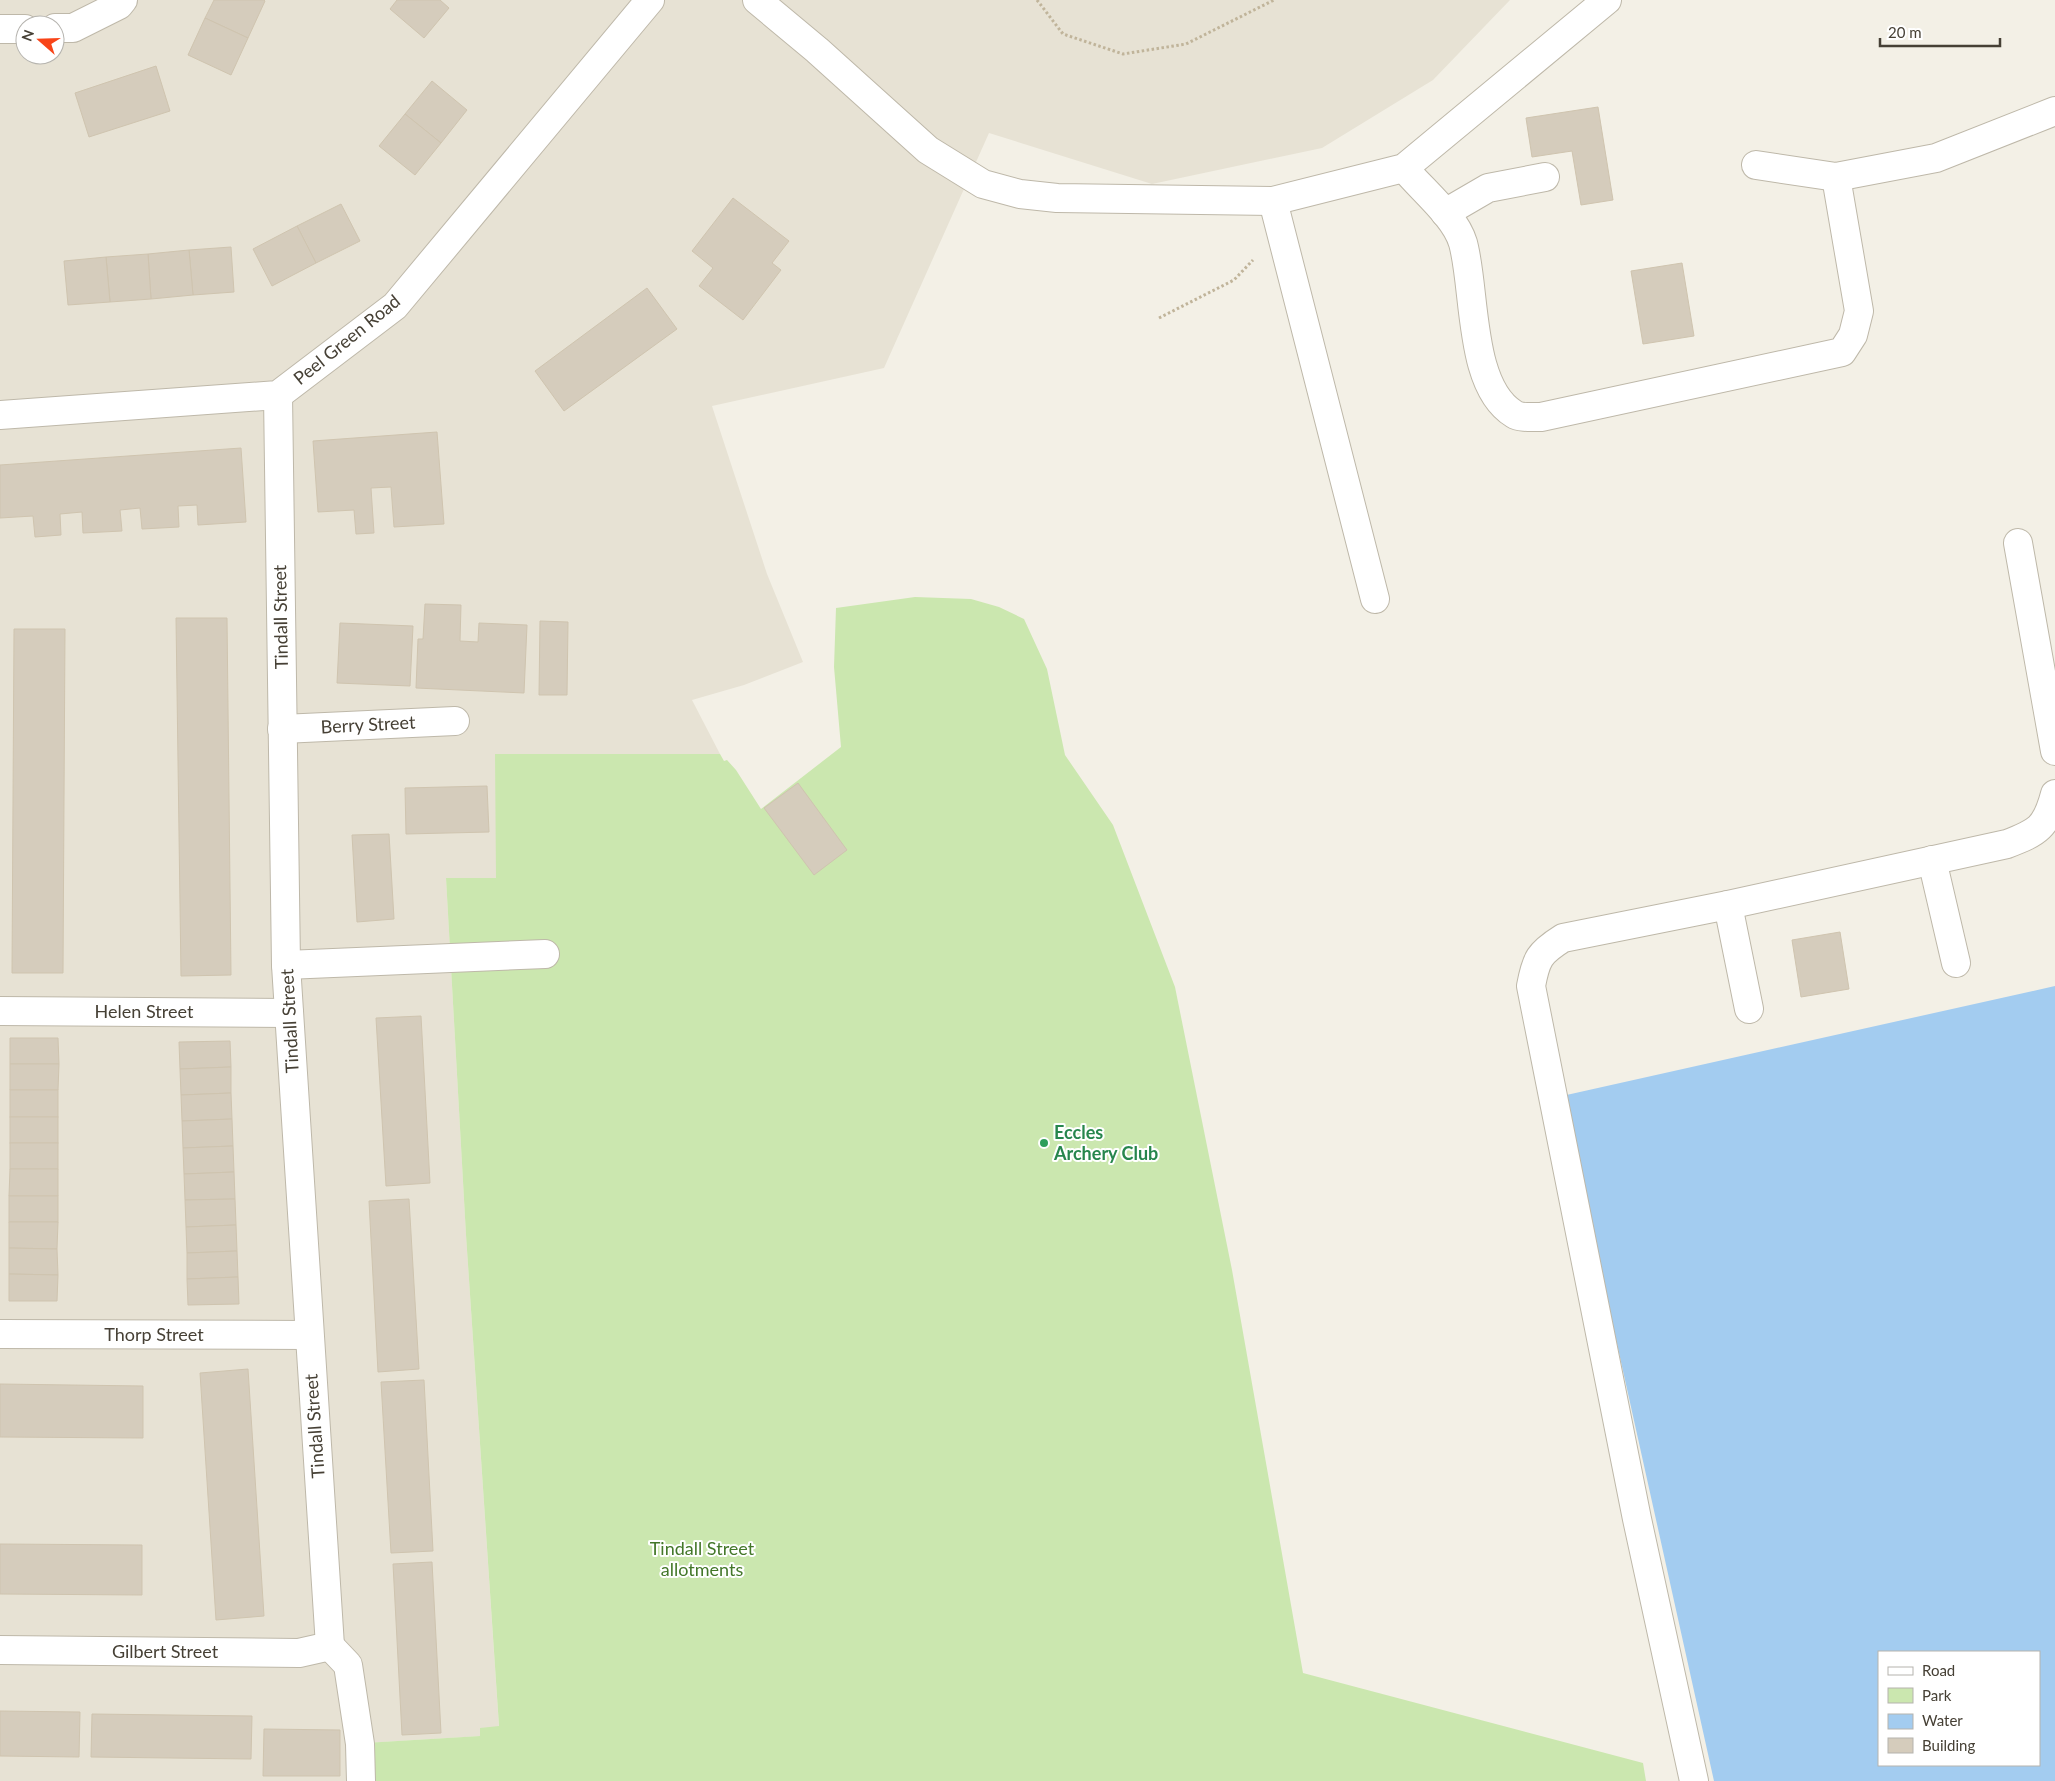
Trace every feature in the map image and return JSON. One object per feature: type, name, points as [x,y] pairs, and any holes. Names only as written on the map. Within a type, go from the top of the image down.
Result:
[{"type":"street","points":[[65,28],[73,28],[119,4],[123,0]]},
{"type":"street","name":"Peel Green Road","points":[[0,415],[278,395],[395,306],[650,0]]},
{"type":"street","points":[[757,0],[817,50],[928,150],[983,184],[1020,194],[1057,198],[1273,201],[1404,168],[1606,0]]},
{"type":"street","points":[[1549,47],[1583,0]]},
{"type":"street","points":[[0,29],[15,29]]},
{"type":"street","points":[[1756,165],[1836,177],[1936,158],[2055,111]]},
{"type":"street","points":[[1404,168],[1445,212],[1462,242],[1481,361],[1495,396],[1515,415],[1541,417],[1842,352],[1853,335],[1859,311],[1836,177]]},
{"type":"street","points":[[1445,212],[1488,188],[1545,178]]},
{"type":"street","points":[[1273,201],[1375,599]]},
{"type":"street","name":"Tindall Street","points":[[278,395],[286,965],[308,1335],[330,1646]]},
{"type":"street","points":[[2018,543],[2051,714],[2055,751]]},
{"type":"street","name":"Berry Street","points":[[282,728],[455,721]]},
{"type":"street","points":[[1694,1781],[1637,1519],[1531,986],[1535,964],[1543,950],[1563,938],[1728,905],[2007,844],[2050,826],[2050,812],[2055,794]]},
{"type":"street","points":[[1932,860],[1956,963]]},
{"type":"street","points":[[1728,905],[1749,1009]]},
{"type":"street","points":[[286,965],[545,954]]},
{"type":"street","name":"Helen Street","points":[[0,1011],[289,1013]]},
{"type":"street","name":"Thorp Street","points":[[0,1334],[308,1335]]},
{"type":"street","points":[[330,1646],[348,1665],[360,1744],[361,1781]]},
{"type":"street","name":"Gilbert Street","points":[[0,1650],[299,1653],[330,1646]]},
{"type":"path","points":[[1037,0],[1062,34],[1123,54],[1186,44],[1274,0]]},
{"type":"path","points":[[1158,318],[1234,280],[1281,231]]},
{"type":"shaded area","points":[[0,0],[1510,0],[1433,80],[1322,148],[1152,184],[989,133],[884,368],[712,406],[767,574],[803,662],[744,685],[692,700],[720,754],[496,754],[496,878],[446,878],[466,1235],[499,1727],[481,1736],[348,1744],[347,1781],[0,1781]]},
{"type":"green space","name":"Tindall Street allotments","points":[[915,597],[971,599],[999,607],[1024,619],[1047,669],[1065,755],[1113,825],[1175,987],[1232,1270],[1303,1673],[1643,1763],[1646,1781],[347,1781],[348,1744],[480,1736],[480,1728],[499,1726],[466,1235],[446,878],[496,878],[495,754],[720,754],[724,761],[727,760],[736,770],[761,809],[841,747],[834,667],[836,608]]},
{"type":"water","points":[[2055,986],[2055,1781],[1714,1781],[1562,1096]]},
{"type":"building","points":[[214,0],[265,1],[248,38],[205,18]]},
{"type":"building","points":[[397,0],[440,0],[449,8],[424,38],[390,9]]},
{"type":"building","points":[[205,18],[248,38],[231,75],[188,55]]},
{"type":"building","points":[[156,66],[170,111],[89,137],[75,93]]},
{"type":"building","points":[[432,81],[467,110],[441,143],[405,114]]},
{"type":"building","points":[[1598,107],[1613,200],[1581,205],[1572,151],[1532,157],[1526,118]]},
{"type":"building","points":[[405,114],[441,143],[415,175],[379,146]]},
{"type":"building","points":[[733,198],[789,241],[772,263],[781,270],[743,320],[699,286],[713,268],[692,251]]},
{"type":"building","points":[[341,204],[360,241],[316,263],[297,226]]},
{"type":"building","points":[[297,226],[316,263],[272,286],[253,249]]},
{"type":"building","points":[[231,247],[234,292],[193,295],[189,250]]},
{"type":"building","points":[[189,250],[193,295],[151,299],[148,254]]},
{"type":"building","points":[[148,254],[151,299],[110,302],[106,257]]},
{"type":"building","points":[[106,257],[110,302],[68,305],[64,261]]},
{"type":"building","points":[[1682,263],[1694,336],[1643,344],[1631,271]]},
{"type":"building","points":[[647,288],[677,329],[564,411],[535,371]]},
{"type":"building","points":[[437,432],[444,524],[394,527],[391,487],[371,488],[374,533],[356,534],[354,510],[318,512],[313,441]]},
{"type":"building","points":[[241,448],[246,522],[198,525],[197,505],[178,506],[179,527],[142,529],[140,508],[120,510],[122,531],[83,533],[82,512],[60,514],[61,535],[35,537],[33,516],[0,518],[0,465]]},
{"type":"building","points":[[425,604],[461,605],[460,641],[478,642],[479,623],[527,625],[524,693],[416,688],[418,639],[423,639]]},
{"type":"building","points":[[176,618],[227,618],[231,975],[181,976]]},
{"type":"building","points":[[540,621],[568,622],[567,695],[539,695]]},
{"type":"building","points":[[340,623],[413,626],[410,686],[337,683]]},
{"type":"building","points":[[14,629],[65,629],[63,973],[12,973]]},
{"type":"building","points":[[798,783],[847,850],[814,875],[764,808]]},
{"type":"building","points":[[487,786],[489,832],[406,834],[405,788]]},
{"type":"building","points":[[389,834],[394,919],[357,922],[352,835]]},
{"type":"building","points":[[1840,932],[1849,989],[1801,997],[1792,940]]},
{"type":"building","points":[[421,1016],[430,1183],[386,1186],[376,1018]]},
{"type":"building","points":[[10,1038],[58,1038],[59,1064],[10,1064]]},
{"type":"building","points":[[230,1041],[231,1067],[180,1069],[179,1042]]},
{"type":"building","points":[[10,1064],[59,1064],[58,1090],[10,1090]]},
{"type":"building","points":[[231,1067],[231,1093],[181,1095],[180,1069]]},
{"type":"building","points":[[10,1090],[58,1090],[58,1117],[10,1117]]},
{"type":"building","points":[[231,1093],[232,1119],[182,1121],[181,1095]]},
{"type":"building","points":[[10,1117],[58,1117],[58,1143],[10,1143]]},
{"type":"building","points":[[232,1119],[233,1146],[183,1148],[182,1121]]},
{"type":"building","points":[[10,1143],[58,1143],[58,1169],[10,1169]]},
{"type":"building","points":[[233,1146],[234,1172],[184,1174],[183,1148]]},
{"type":"building","points":[[10,1169],[58,1169],[58,1196],[9,1196]]},
{"type":"building","points":[[234,1172],[235,1199],[185,1200],[184,1174]]},
{"type":"building","points":[[9,1196],[58,1196],[58,1222],[9,1222]]},
{"type":"building","points":[[235,1199],[236,1225],[186,1227],[185,1200]]},
{"type":"building","points":[[409,1199],[419,1369],[378,1372],[369,1201]]},
{"type":"building","points":[[9,1222],[58,1222],[57,1249],[9,1248]]},
{"type":"building","points":[[236,1225],[237,1251],[187,1253],[186,1227]]},
{"type":"building","points":[[9,1248],[57,1249],[58,1275],[9,1274]]},
{"type":"building","points":[[237,1251],[238,1277],[187,1279],[187,1253]]},
{"type":"building","points":[[9,1274],[58,1275],[57,1301],[9,1301]]},
{"type":"building","points":[[238,1277],[239,1304],[188,1305],[187,1279]]},
{"type":"building","points":[[248,1369],[264,1616],[216,1620],[200,1373]]},
{"type":"building","points":[[424,1380],[433,1551],[391,1553],[381,1382]]},
{"type":"building","points":[[0,1384],[143,1386],[143,1438],[0,1437]]},
{"type":"building","points":[[0,1544],[142,1545],[142,1595],[0,1594]]},
{"type":"building","points":[[432,1562],[441,1733],[402,1735],[393,1564]]},
{"type":"building","points":[[0,1711],[80,1712],[79,1757],[0,1756]]},
{"type":"building","points":[[92,1714],[252,1716],[251,1759],[91,1757]]},
{"type":"building","points":[[264,1729],[340,1730],[340,1776],[263,1776]]},
{"type":"place","name":"Eccles Archery Club","points":[[1044,1143]]}]
